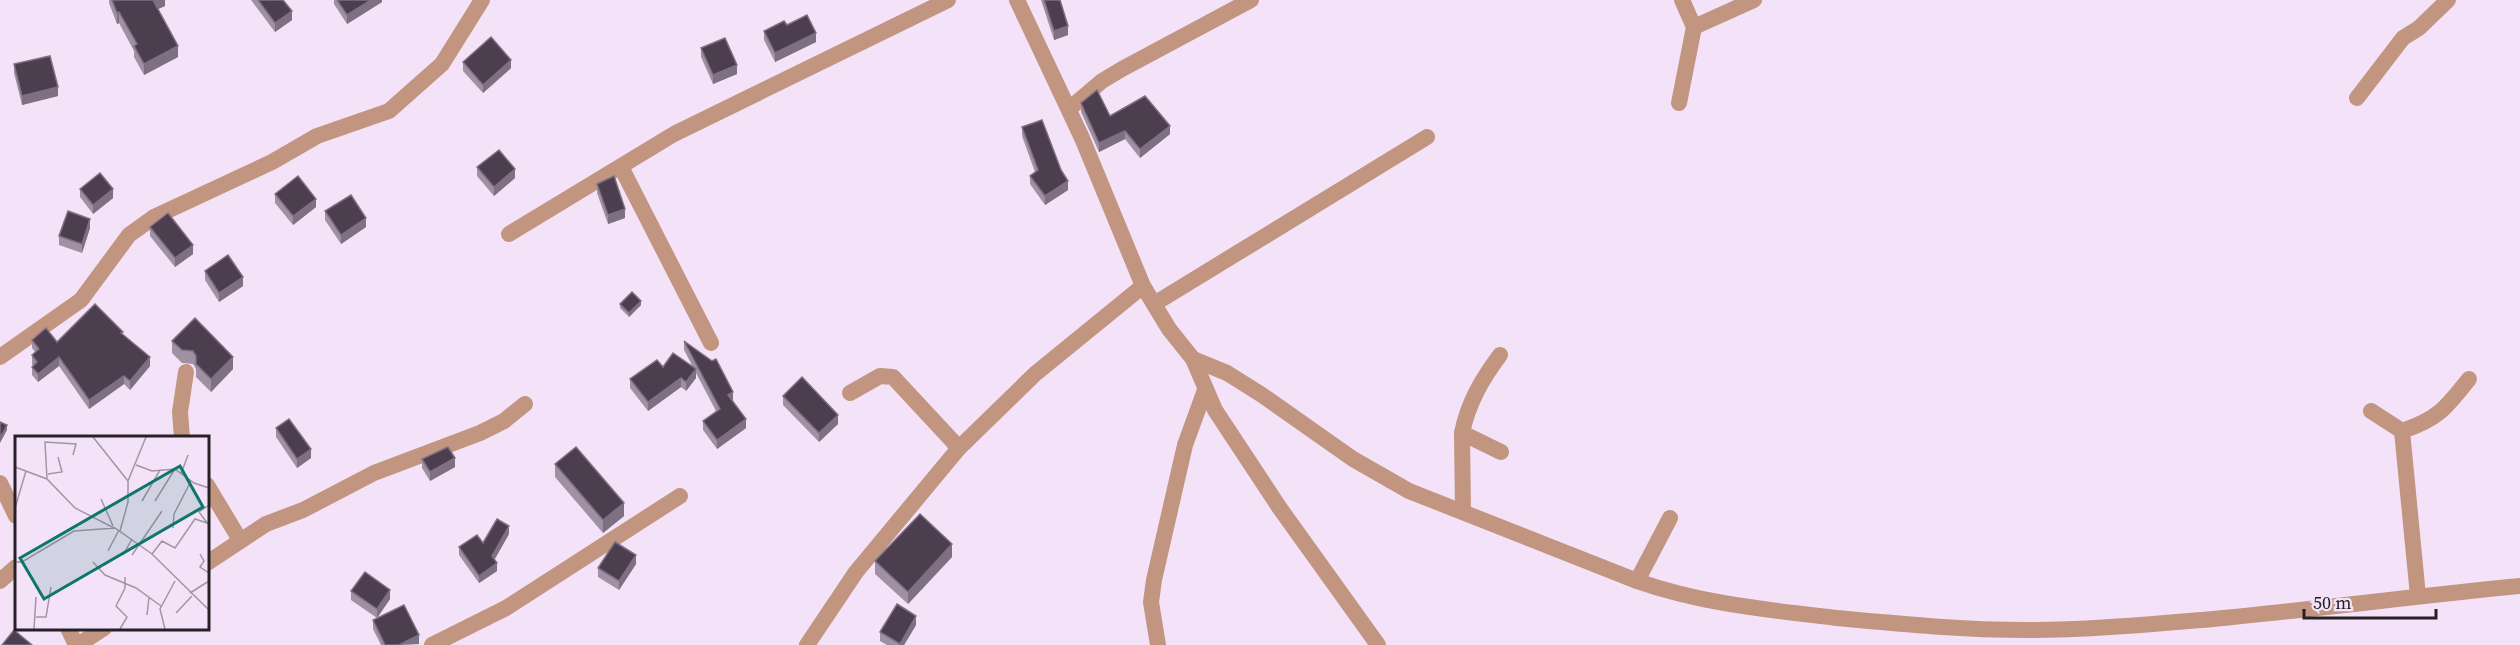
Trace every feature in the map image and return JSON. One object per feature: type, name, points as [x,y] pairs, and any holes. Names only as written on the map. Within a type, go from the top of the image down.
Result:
[{"type":"street","points":[[0,357],[81,300],[129,235],[154,217],[273,162],[317,135],[389,111],[442,64],[482,0]]},
{"type":"street","points":[[509,234],[674,134],[948,0]]},
{"type":"street","points":[[1017,0],[1069,109],[1143,286],[1169,329],[1193,359],[1204,390],[1215,410],[1279,507],[1378,645]]},
{"type":"street","points":[[1069,109],[1102,81],[1122,69],[1251,0]]},
{"type":"street","points":[[1679,103],[1694,27],[1682,0]]},
{"type":"street","points":[[1694,27],[1754,0]]},
{"type":"street","points":[[2357,98],[2403,38],[2419,28],[2448,0]]},
{"type":"street","points":[[1154,304],[1427,137]]},
{"type":"street","points":[[621,167],[711,343]]},
{"type":"street","points":[[807,645],[856,572],[959,448],[1035,374],[1143,286]]},
{"type":"street","points":[[1463,511],[1462,433],[1473,399],[1500,355]]},
{"type":"street","points":[[1193,359],[1227,373],[1353,459],[1409,491],[1637,580],[1704,601],[1782,612],[1930,627],[2028,630],[2128,627],[2520,586]]},
{"type":"street","points":[[182,436],[180,412],[186,372]]},
{"type":"street","points":[[850,393],[879,376],[893,377],[959,448]]},
{"type":"street","points":[[2371,411],[2402,431],[2425,424],[2439,415],[2469,379]]},
{"type":"street","points":[[1158,645],[1151,602],[1154,580],[1185,445],[1204,390]]},
{"type":"street","points":[[208,562],[266,524],[303,510],[374,473],[480,433],[504,421],[525,404]]},
{"type":"street","points":[[2402,431],[2418,596]]},
{"type":"street","points":[[1462,433],[1501,452]]},
{"type":"street","points":[[0,483],[15,514]]},
{"type":"street","points":[[208,487],[240,540]]},
{"type":"street","points":[[432,645],[506,608],[680,496]]},
{"type":"street","points":[[1637,580],[1670,518]]},
{"type":"street","points":[[0,581],[15,568]]},
{"type":"street","points":[[69,630],[77,645],[101,630]]},
{"type":"building","points":[[112,0],[153,0],[178,46],[144,64],[134,46],[137,44],[119,12],[117,13]]},
{"type":"building","points":[[258,0],[283,0],[292,11],[275,23]]},
{"type":"building","points":[[337,0],[371,0],[347,15]]},
{"type":"building","points":[[1044,0],[1060,0],[1068,26],[1054,31]]},
{"type":"building","points":[[807,15],[816,33],[775,53],[764,31],[784,21],[787,25]]},
{"type":"building","points":[[491,37],[511,60],[483,85],[463,62]]},
{"type":"building","points":[[725,38],[737,65],[713,75],[701,48]]},
{"type":"building","points":[[50,56],[58,87],[22,96],[14,64]]},
{"type":"building","points":[[1097,90],[1110,116],[1145,96],[1170,126],[1140,149],[1125,131],[1099,143],[1081,103]]},
{"type":"building","points":[[1042,120],[1061,170],[1068,181],[1045,196],[1030,176],[1038,170],[1022,127]]},
{"type":"building","points":[[499,150],[515,169],[494,187],[477,167]]},
{"type":"building","points":[[100,173],[113,189],[93,205],[80,189]]},
{"type":"building","points":[[298,176],[316,199],[293,216],[275,194]]},
{"type":"building","points":[[614,176],[625,209],[608,215],[597,184]]},
{"type":"building","points":[[351,195],[366,218],[341,235],[325,211]]},
{"type":"building","points":[[68,211],[90,219],[82,244],[59,236]]},
{"type":"building","points":[[168,213],[193,245],[175,258],[150,227]]},
{"type":"building","points":[[228,255],[243,277],[219,293],[205,271]]},
{"type":"building","points":[[632,292],[641,301],[629,313],[620,304]]},
{"type":"building","points":[[95,304],[123,332],[121,333],[150,357],[130,381],[124,376],[89,400],[59,357],[38,374],[32,367],[37,362],[32,355],[39,349],[32,340],[46,328],[57,342]]},
{"type":"building","points":[[195,318],[233,357],[211,379],[196,364],[193,351],[182,350],[172,341]]},
{"type":"building","points":[[684,341],[712,361],[716,359],[733,392],[728,395],[746,419],[717,440],[703,421],[720,409]]},
{"type":"building","points":[[673,353],[696,369],[686,382],[681,378],[648,402],[630,379],[657,360],[663,367]]},
{"type":"building","points":[[802,377],[838,415],[819,433],[783,396]]},
{"type":"building","points":[[289,419],[311,449],[297,459],[276,428]]},
{"type":"building","points":[[0,422],[7,425],[0,438]]},
{"type":"building","points":[[448,447],[455,458],[430,472],[422,459]]},
{"type":"building","points":[[576,447],[624,503],[603,520],[555,464]]},
{"type":"building","points":[[920,514],[952,544],[908,592],[875,561]]},
{"type":"building","points":[[497,519],[509,526],[492,556],[497,563],[479,576],[459,547],[477,535],[483,543]]},
{"type":"building","points":[[615,542],[636,555],[619,581],[598,568]]},
{"type":"building","points":[[365,572],[390,590],[377,609],[351,591]]},
{"type":"building","points":[[897,604],[916,616],[900,644],[880,632]]},
{"type":"building","points":[[404,605],[419,635],[399,645],[385,645],[373,620]]},
{"type":"building","points":[[14,630],[32,645],[2,645]]}]
